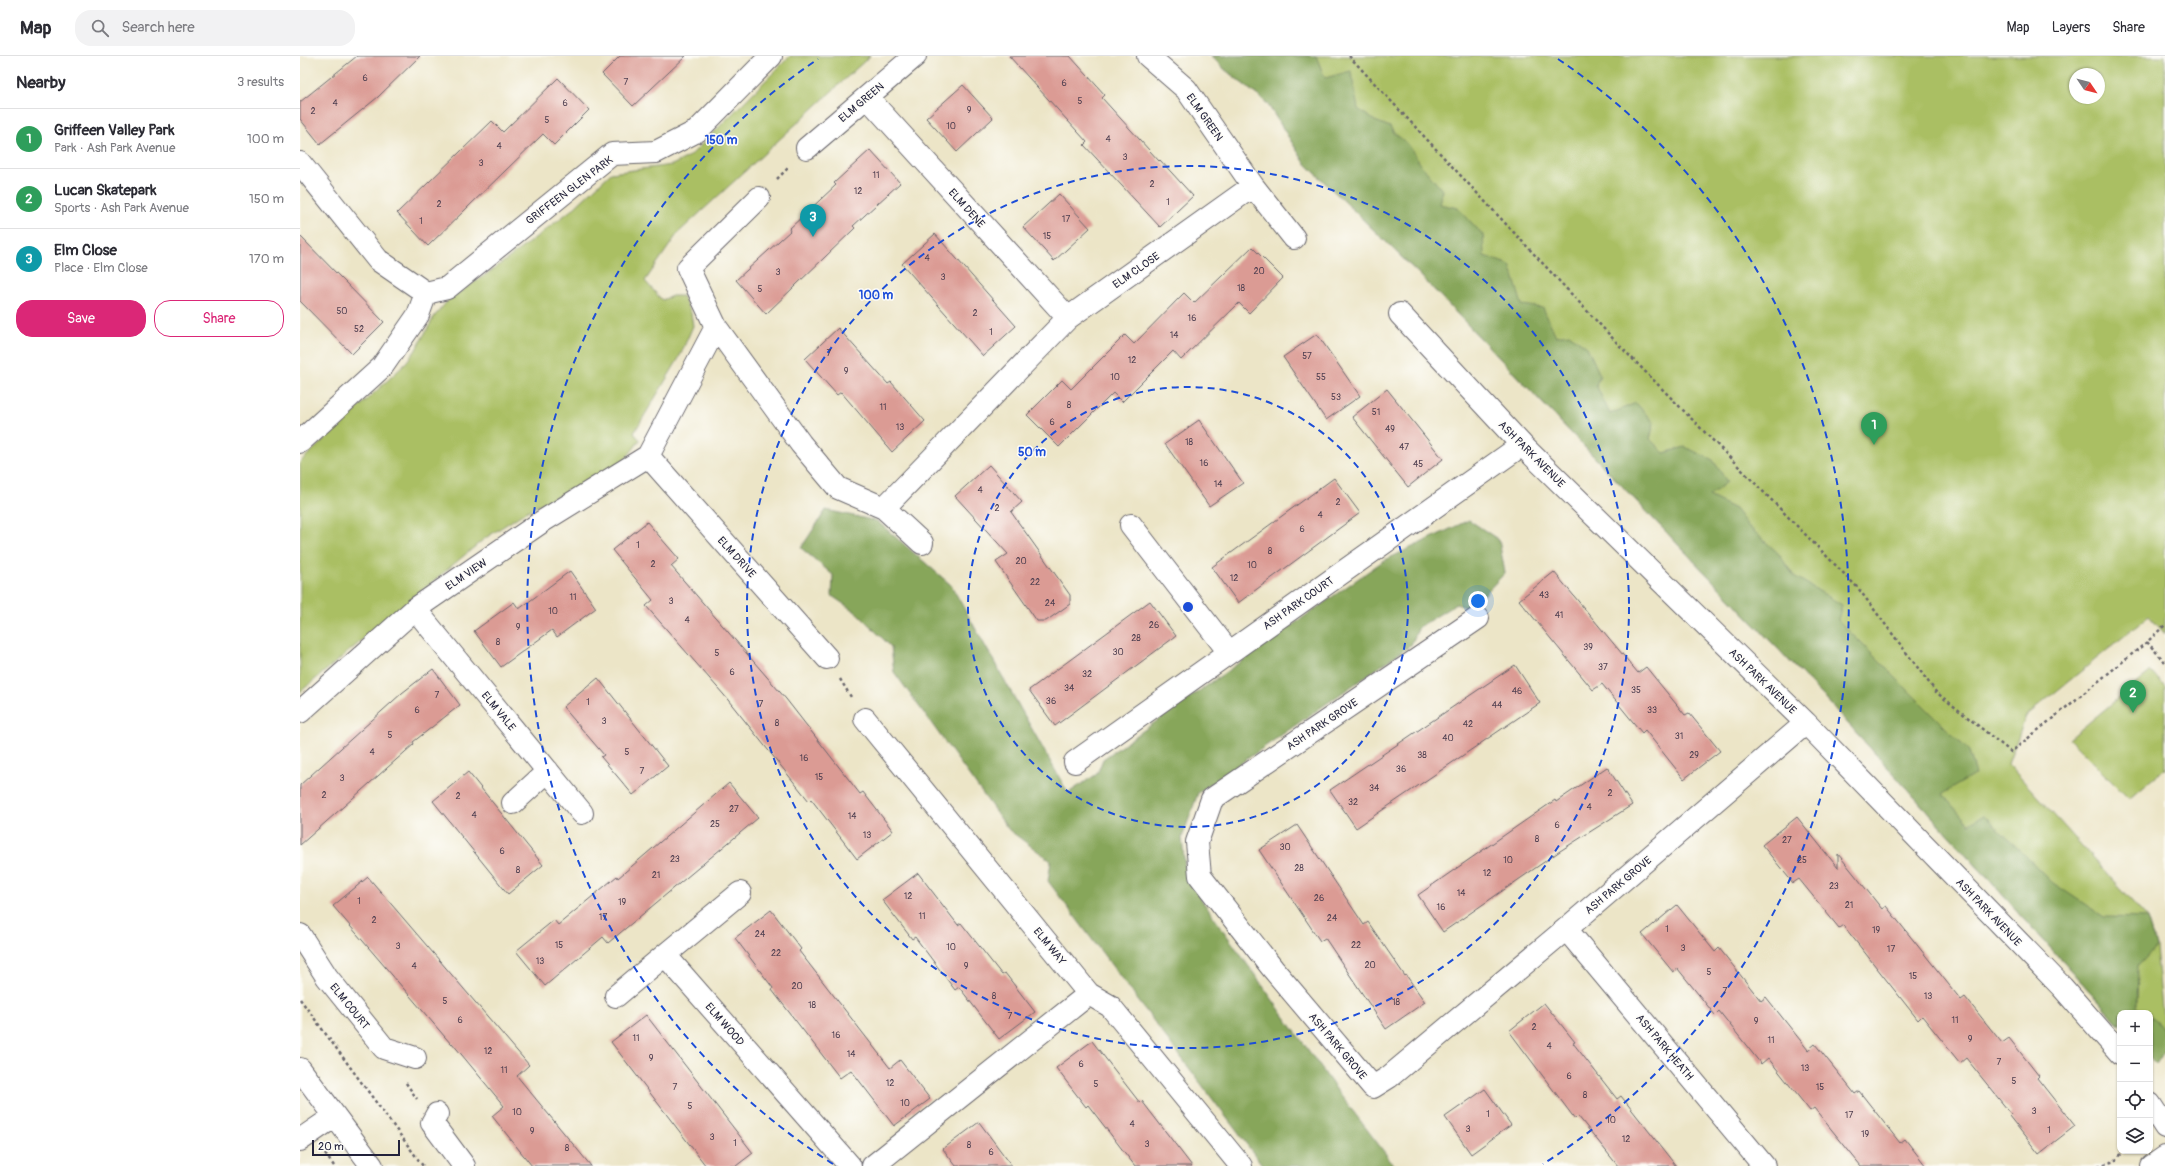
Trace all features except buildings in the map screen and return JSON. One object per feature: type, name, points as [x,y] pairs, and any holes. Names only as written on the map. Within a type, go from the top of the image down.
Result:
[{"type":"street","name":"GRIFFEEN GLEN PARK","points":[[426,293],[447,288],[612,154],[656,152],[697,131],[771,56]]},
{"type":"street","name":"ELM GREEN","points":[[807,148],[915,56]]},
{"type":"street","name":"ELM GREEN","points":[[1148,56],[1186,89],[1253,186],[1294,238]]},
{"type":"street","name":"ELM DENE","points":[[867,97],[1068,318]]},
{"type":"street","points":[[300,163],[378,260],[426,293],[418,314],[382,367],[300,442]]},
{"type":"street","name":"ELM CLOSE","points":[[884,508],[1068,318],[1253,186]]},
{"type":"street","points":[[759,198],[688,268],[716,327],[800,444],[838,488],[884,508],[922,543]]},
{"type":"street","name":"ASH PARK AVENUE","points":[[1400,314],[1522,445],[1806,723],[2062,987],[2117,1050]]},
{"type":"street","points":[[648,456],[716,327]]},
{"type":"street","name":"ASH PARK COURT","points":[[1075,762],[1522,445]]},
{"type":"street","name":"ELM VIEW","points":[[300,712],[415,609],[544,521],[648,456]]},
{"type":"street","name":"ELM DRIVE","points":[[648,456],[826,658]]},
{"type":"street","points":[[1131,524],[1229,652]]},
{"type":"street","name":"ELM VALE","points":[[415,609],[582,812]]},
{"type":"street","name":"ASH PARK GROVE","points":[[1478,618],[1212,799],[1197,842],[1200,876],[1274,969],[1372,1087],[1389,1077],[1566,929],[1806,723]]},
{"type":"street","name":"ELM WAY","points":[[865,719],[1089,994],[1110,1006],[1241,1166]]},
{"type":"street","points":[[513,803],[548,771]]},
{"type":"street","points":[[616,996],[740,893]]},
{"type":"street","name":"ASH PARK HEATH","points":[[1566,929],[1764,1166]]},
{"type":"street","name":"ELM COURT","points":[[300,935],[327,977],[384,1048],[415,1058]]},
{"type":"street","name":"ELM WOOD","points":[[665,955],[850,1166]]},
{"type":"street","points":[[873,1166],[1089,994]]},
{"type":"street","points":[[300,1069],[372,1166]]},
{"type":"street","points":[[2153,1109],[2165,1127]]},
{"type":"street","points":[[437,1114],[432,1123],[464,1166]]},
{"type":"street","points":[[300,1140],[335,1116]]},
{"type":"street","points":[[2152,1166],[2165,1157]]},
{"type":"path","points":[[1349,56],[1619,345],[1858,588],[1936,692],[2011,752],[2147,642],[2165,625]]},
{"type":"path","points":[[759,198],[807,148]]},
{"type":"path","points":[[2147,642],[2165,662]]},
{"type":"path","points":[[826,658],[865,719]]},
{"type":"path","points":[[300,999],[423,1166]]},
{"type":"path","points":[[2098,1166],[2115,1161],[2121,1154]]},
{"type":"green space","points":[[790,56],[870,56],[678,233],[645,281],[662,300],[672,296],[682,296],[691,313],[693,326],[679,358],[634,433],[640,440],[625,460],[600,476],[527,511],[484,539],[300,692],[300,462],[403,366],[415,351],[434,317],[448,300],[494,269],[574,208],[611,173],[672,165],[690,156]]},
{"type":"green space","points":[[1211,56],[2165,56],[2165,634],[2149,616],[2026,716],[2008,764],[2147,918],[2156,947],[2164,1028],[2165,1050],[2156,1064],[2153,1061],[2153,1010],[2117,1010],[2117,1022],[1825,698],[1420,275],[1305,163],[1267,103],[1223,68]]},
{"type":"green space","points":[[1211,56],[1316,56],[1325,78],[1351,71],[1358,109],[1375,121],[1390,127],[1394,133],[1408,144],[1421,165],[1442,190],[1439,204],[1458,208],[1483,235],[1484,256],[1510,265],[1522,305],[1543,308],[1556,336],[1569,334],[1587,347],[1600,375],[1596,385],[1610,414],[1636,403],[1654,423],[1650,439],[1664,453],[1685,447],[1713,460],[1727,482],[1709,496],[1735,509],[1748,526],[1778,553],[1794,576],[1842,605],[1838,620],[1969,751],[1976,774],[1942,794],[1969,824],[1984,815],[2053,883],[2104,917],[2147,918],[2156,947],[2138,966],[2137,1007],[2140,1010],[2117,1010],[2117,1022],[1825,698],[1420,275],[1305,163],[1267,103],[1223,68]]},
{"type":"green space","points":[[826,510],[877,521],[951,585],[1068,793],[1097,774],[1103,759],[1383,561],[1469,520],[1499,540],[1505,573],[1470,609],[1456,604],[1419,627],[1411,645],[1198,793],[1182,838],[1186,878],[1336,1089],[1395,1166],[1263,1166],[1048,881],[1051,861],[1009,830],[894,672],[891,647],[857,613],[832,596],[833,575],[801,548]]},
{"type":"green space","points":[[2151,671],[2165,687],[2165,768],[2129,799],[2069,739]]},
{"type":"green space","points":[[2153,1019],[2164,1028],[2165,1050],[2156,1064],[2153,1061]]},
{"type":"place","name":"Elm Close","points":[[813,237]]},
{"type":"place","name":"Griffeen Valley Park","points":[[1874,445]]},
{"type":"place","name":"Lucan Skatepark","points":[[2133,713]]}]
